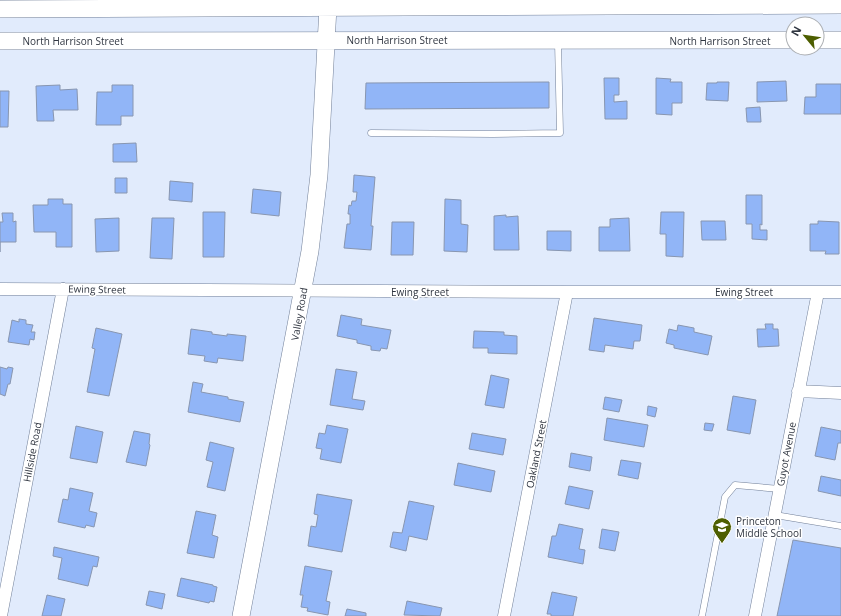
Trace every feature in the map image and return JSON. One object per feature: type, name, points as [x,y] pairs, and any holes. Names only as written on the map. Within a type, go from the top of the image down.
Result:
[{"type":"street","points":[[0,9],[327,2],[841,5]]},
{"type":"street","name":"Valley Road","points":[[241,616],[310,251],[319,175],[327,40],[327,2]]},
{"type":"street","name":"North Harrison Street","points":[[0,41],[785,40]]},
{"type":"street","points":[[825,40],[841,40]]},
{"type":"street","name":"Ewing Street","points":[[0,289],[841,292]]},
{"type":"street","name":"Hillside Road","points":[[1,616],[63,289]]},
{"type":"street","name":"Oakland Street","points":[[504,616],[567,292]]},
{"type":"street","name":"Guyot Avenue","points":[[755,616],[818,292]]},
{"type":"street","points":[[798,391],[841,393]]},
{"type":"lane","points":[[371,133],[560,133],[558,41]]},
{"type":"lane","points":[[702,616],[725,497],[735,485],[780,489]]},
{"type":"lane","points":[[775,515],[841,526]]},
{"type":"building","points":[[604,78],[619,78],[619,95],[614,95],[614,102],[627,101],[627,119],[605,119]]},
{"type":"building","points":[[656,78],[671,79],[670,82],[682,82],[682,103],[672,103],[672,115],[656,114]]},
{"type":"building","points":[[786,81],[787,101],[757,102],[757,82]]},
{"type":"building","points":[[549,82],[549,108],[365,109],[366,83]]},
{"type":"building","points":[[729,82],[728,101],[706,100],[707,83]]},
{"type":"building","points":[[816,84],[841,84],[841,114],[804,114],[805,97],[816,97]]},
{"type":"building","points":[[60,85],[60,90],[77,89],[78,110],[53,110],[54,121],[37,121],[36,86]]},
{"type":"building","points":[[112,85],[133,85],[133,116],[121,116],[121,125],[96,125],[97,92],[112,92]]},
{"type":"building","points":[[0,91],[9,91],[8,127],[0,127]]},
{"type":"building","points":[[760,107],[761,122],[747,122],[746,108]]},
{"type":"building","points":[[136,143],[137,162],[113,162],[113,144]]},
{"type":"building","points":[[354,175],[375,177],[371,226],[373,226],[371,250],[344,248],[347,224],[350,224],[350,214],[348,214],[349,205],[351,206],[352,201],[356,201],[357,192],[353,192]]},
{"type":"building","points":[[115,178],[127,178],[127,193],[115,193]]},
{"type":"building","points":[[170,181],[193,183],[192,202],[169,200]]},
{"type":"building","points":[[253,189],[281,192],[279,216],[251,213]]},
{"type":"building","points":[[746,195],[762,195],[762,225],[760,224],[760,230],[767,230],[767,240],[752,239],[752,224],[746,224]]},
{"type":"building","points":[[48,199],[63,199],[63,204],[72,204],[72,247],[56,247],[56,232],[34,232],[33,205],[48,205]]},
{"type":"building","points":[[445,199],[461,200],[461,224],[468,225],[467,252],[444,251]]},
{"type":"building","points":[[203,212],[225,212],[224,257],[203,257]]},
{"type":"building","points":[[661,212],[684,212],[683,257],[666,256],[666,234],[660,234]]},
{"type":"building","points":[[2,213],[13,213],[13,222],[16,221],[16,242],[0,242],[0,222],[3,222]]},
{"type":"building","points":[[506,215],[506,217],[518,216],[519,250],[494,250],[494,216]]},
{"type":"building","points":[[119,218],[119,251],[96,252],[95,219]]},
{"type":"building","points":[[152,218],[174,218],[172,259],[150,258]]},
{"type":"building","points":[[629,218],[630,251],[599,251],[599,227],[610,227],[610,219]]},
{"type":"building","points":[[701,221],[725,221],[726,240],[702,240]]},
{"type":"building","points":[[818,221],[839,222],[839,254],[825,254],[826,251],[810,251],[810,224],[818,224]]},
{"type":"building","points":[[392,222],[414,222],[413,255],[391,255]]},
{"type":"building","points":[[547,231],[571,231],[571,251],[547,250]]},
{"type":"building","points":[[341,315],[362,319],[361,325],[391,330],[387,349],[381,348],[380,351],[371,350],[371,346],[357,343],[357,340],[337,336]]},
{"type":"building","points":[[594,318],[642,325],[640,341],[634,341],[633,349],[605,345],[604,352],[589,350]]},
{"type":"building","points":[[19,319],[26,320],[26,324],[33,325],[31,332],[35,332],[34,340],[30,339],[29,345],[8,342],[12,320],[19,322]]},
{"type":"building","points":[[765,324],[773,324],[773,329],[778,329],[779,346],[758,347],[757,329],[766,329]]},
{"type":"building","points":[[678,325],[694,328],[694,332],[712,336],[708,355],[674,348],[674,345],[666,343],[669,329],[677,331]]},
{"type":"building","points":[[96,328],[122,334],[109,396],[87,392],[95,349],[92,348]]},
{"type":"building","points":[[191,329],[227,336],[227,334],[246,336],[243,361],[218,358],[217,363],[204,361],[205,356],[188,354]]},
{"type":"building","points":[[474,331],[504,332],[504,335],[517,336],[517,354],[488,353],[488,348],[473,348]]},
{"type":"building","points":[[0,367],[7,369],[8,367],[13,368],[10,384],[8,384],[5,396],[0,394]]},
{"type":"building","points":[[336,369],[357,372],[352,399],[365,401],[363,410],[330,405]]},
{"type":"building","points":[[491,375],[509,379],[504,408],[485,405]]},
{"type":"building","points":[[193,382],[203,384],[201,392],[228,397],[228,399],[244,402],[240,422],[188,412]]},
{"type":"building","points":[[733,396],[756,400],[750,434],[727,430]]},
{"type":"building","points":[[605,397],[622,400],[619,412],[603,409]]},
{"type":"building","points":[[648,406],[657,408],[655,417],[647,415]]},
{"type":"building","points":[[607,418],[648,425],[644,447],[604,440]]},
{"type":"building","points":[[705,423],[714,424],[712,431],[704,430]]},
{"type":"building","points":[[327,425],[348,429],[341,463],[320,459],[322,449],[316,448],[319,433],[325,434]]},
{"type":"building","points":[[76,426],[103,432],[97,463],[70,458]]},
{"type":"building","points":[[821,427],[841,431],[841,443],[838,443],[835,460],[815,456]]},
{"type":"building","points":[[134,431],[150,434],[150,445],[146,466],[126,462]]},
{"type":"building","points":[[472,433],[506,439],[503,455],[469,449]]},
{"type":"building","points":[[210,442],[234,448],[225,491],[207,487],[213,462],[206,460]]},
{"type":"building","points":[[571,453],[592,457],[590,471],[569,467]]},
{"type":"building","points":[[621,460],[641,463],[638,479],[618,475]]},
{"type":"building","points":[[458,463],[495,471],[491,492],[454,485]]},
{"type":"building","points":[[821,476],[841,480],[841,496],[818,491]]},
{"type":"building","points":[[569,486],[593,491],[589,509],[565,504]]},
{"type":"building","points":[[70,488],[93,493],[89,511],[97,513],[94,527],[86,525],[85,528],[58,522],[63,499],[68,500]]},
{"type":"building","points":[[317,494],[352,500],[342,552],[308,546],[311,526],[316,527],[318,515],[314,514]]},
{"type":"building","points":[[409,501],[434,506],[427,540],[409,536],[406,551],[390,547],[393,532],[402,533]]},
{"type":"building","points":[[196,511],[216,515],[212,535],[218,537],[214,558],[187,553]]},
{"type":"building","points":[[559,524],[583,529],[579,549],[585,550],[583,564],[548,557],[552,536],[556,536]]},
{"type":"building","points":[[602,529],[619,532],[615,551],[599,548]]},
{"type":"building","name":"Princeton Middle School","points":[[793,540],[841,548],[841,616],[777,616]]},
{"type":"building","points":[[54,547],[99,557],[97,567],[93,566],[88,586],[58,579],[62,558],[53,556]]},
{"type":"building","points":[[305,566],[332,571],[326,601],[330,602],[328,615],[307,611],[308,608],[301,607],[303,595],[300,595]]},
{"type":"building","points":[[181,578],[217,587],[214,602],[210,601],[209,603],[177,596]]},
{"type":"building","points":[[149,591],[165,594],[162,609],[146,605]]},
{"type":"building","points":[[552,592],[577,597],[573,616],[551,616],[551,614],[547,614]]},
{"type":"building","points":[[47,595],[65,599],[61,616],[42,616]]},
{"type":"building","points":[[407,601],[442,608],[440,616],[404,615]]},
{"type":"building","points":[[347,609],[366,613],[366,616],[345,616]]},
{"type":"place","name":"Princeton Middle School","points":[[722,544]]}]
